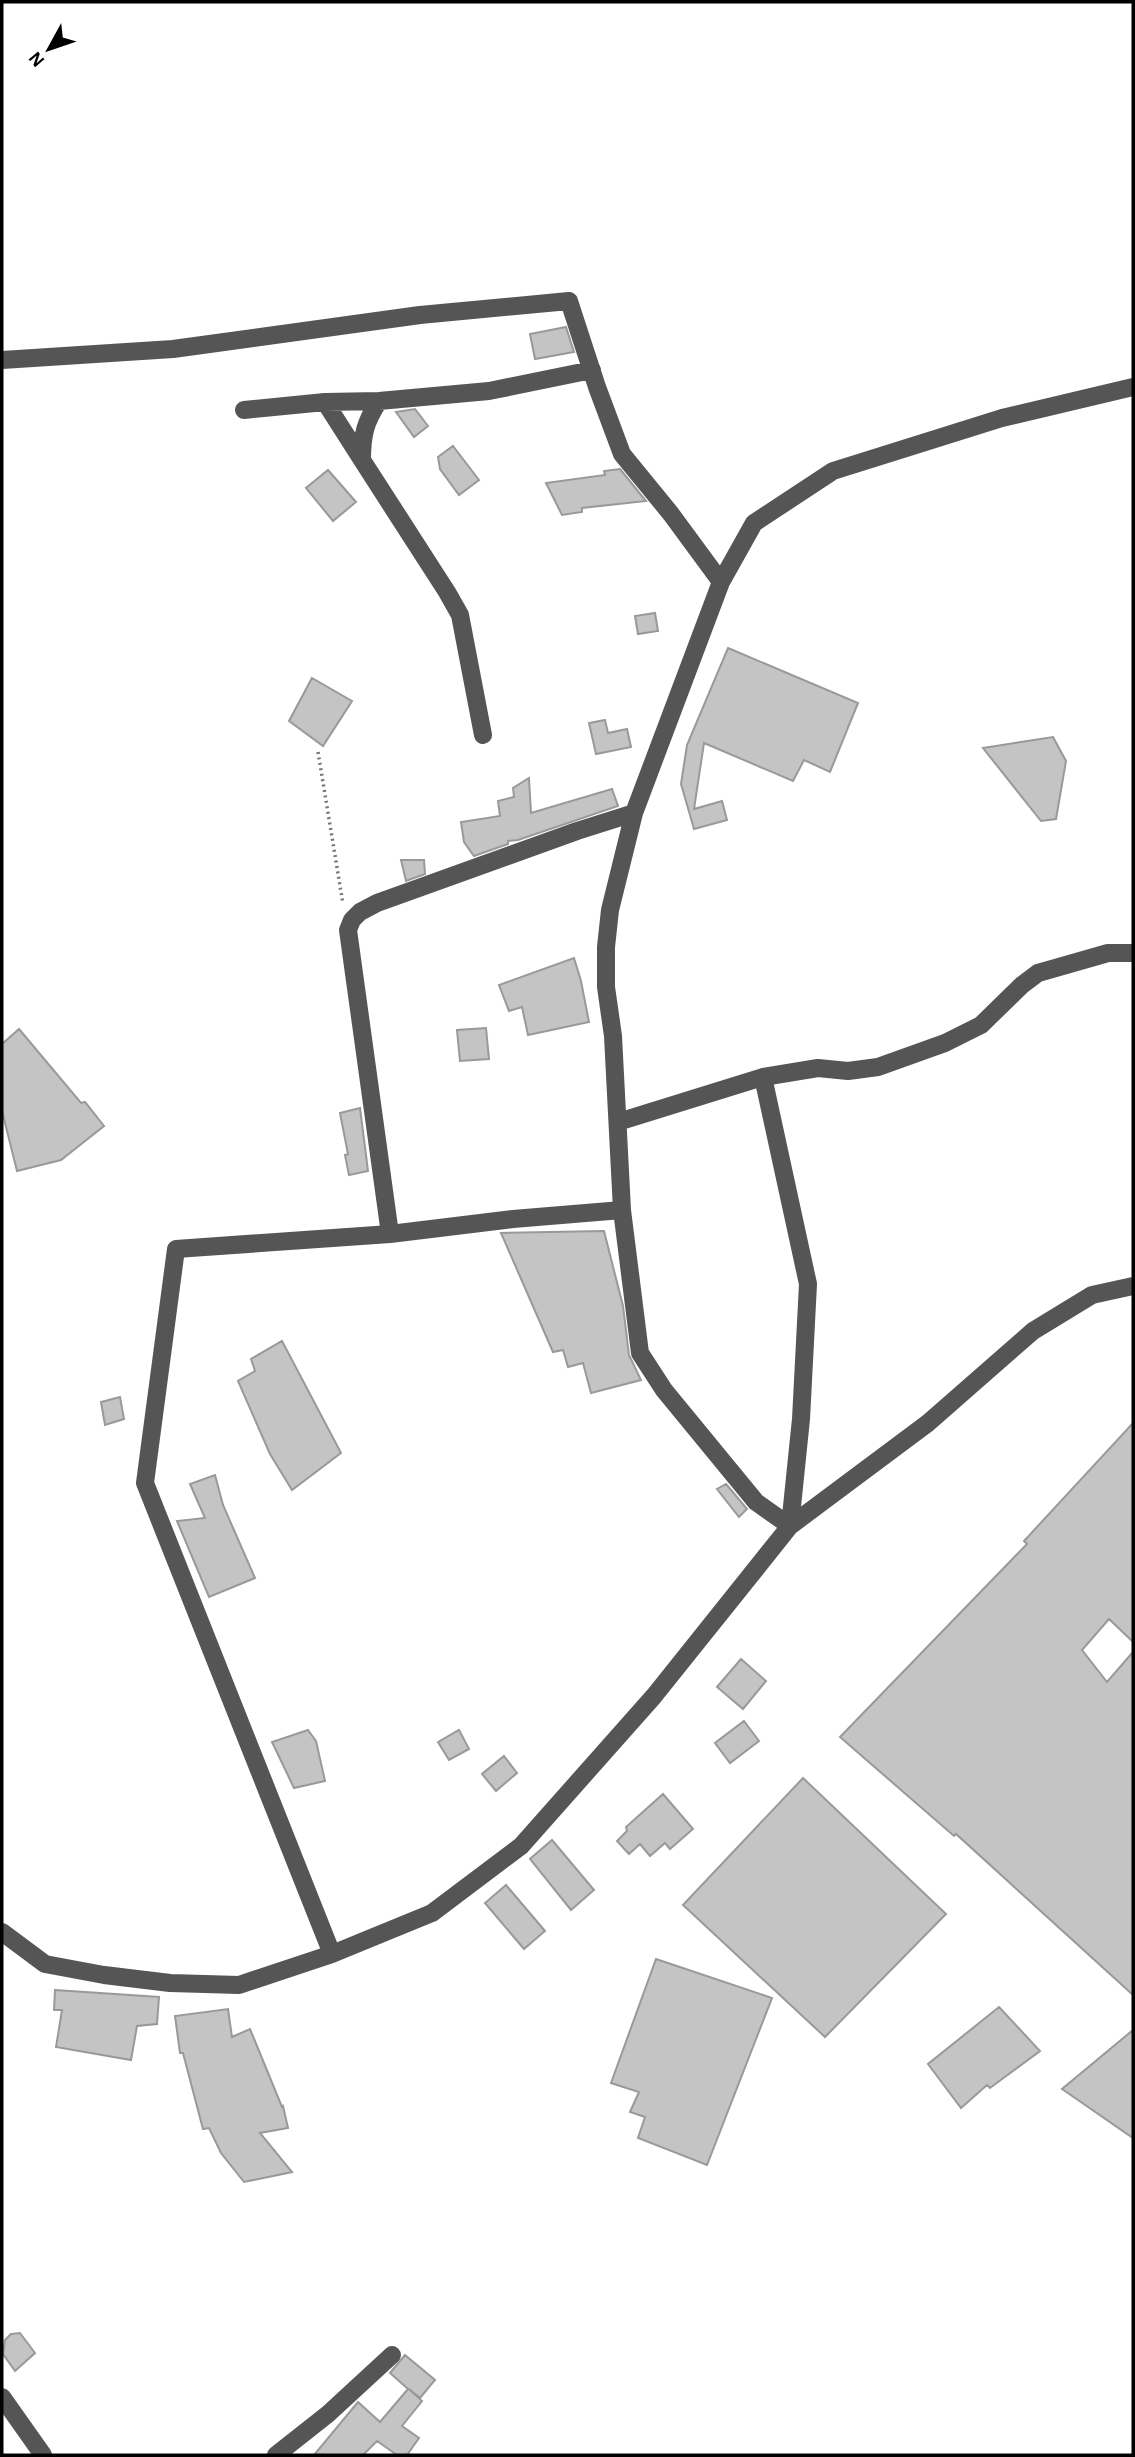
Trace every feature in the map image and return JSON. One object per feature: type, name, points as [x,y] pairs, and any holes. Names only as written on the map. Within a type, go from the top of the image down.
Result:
[{"type":"street","points":[[2,360],[173,349],[420,315],[569,301],[622,454],[721,582]]},
{"type":"street","points":[[244,410],[489,391],[592,370]]},
{"type":"street","points":[[790,1526],[756,1502],[664,1390],[640,1353],[622,1210],[613,1036],[606,987],[610,910],[634,813],[721,582],[754,523],[833,471],[1002,418],[1133,387]]},
{"type":"street","points":[[362,460],[362,437],[368,418],[379,401]]},
{"type":"street","points":[[325,402],[460,615],[483,734]]},
{"type":"street","points":[[390,1234],[348,930],[352,919],[377,903],[634,813]]},
{"type":"street","points":[[618,1122],[763,1077],[818,1068],[848,1070],[878,1067],[945,1043],[981,1025],[1038,973],[1108,953],[1133,953]]},
{"type":"street","points":[[763,1077],[808,1284],[801,1419],[790,1526]]},
{"type":"street","points":[[332,1954],[145,1483],[176,1249],[390,1234],[622,1210]]},
{"type":"street","points":[[2,1932],[45,1964],[170,1983],[239,1985],[332,1954],[432,1913],[521,1846],[654,1696],[790,1526],[928,1423],[1033,1331],[1092,1295],[1133,1286]]},
{"type":"street","points":[[276,2455],[328,2414],[392,2356]]},
{"type":"street","points":[[2,2397],[43,2455]]},
{"type":"path","points":[[318,752],[348,930]]},
{"type":"building","points":[[566,327],[574,352],[535,359],[530,334]]},
{"type":"building","points":[[415,409],[428,426],[414,437],[396,412]]},
{"type":"building","points":[[453,446],[479,480],[459,495],[440,469],[438,457]]},
{"type":"building","points":[[620,469],[646,501],[582,508],[582,512],[562,515],[546,483],[605,475],[604,471]]},
{"type":"building","points":[[328,470],[356,502],[333,521],[306,488]]},
{"type":"building","points":[[655,613],[658,631],[638,634],[635,616]]},
{"type":"building","points":[[728,648],[858,703],[830,772],[804,760],[793,781],[704,743],[694,809],[722,801],[727,820],[694,829],[681,784],[687,745]]},
{"type":"building","points":[[312,678],[352,701],[323,746],[289,721]]},
{"type":"building","points":[[605,720],[608,733],[627,729],[631,747],[596,754],[589,723]]},
{"type":"building","points":[[1053,737],[1066,761],[1056,819],[1041,821],[983,748]]},
{"type":"building","points":[[529,778],[531,813],[612,789],[618,806],[508,841],[508,844],[474,856],[464,842],[461,822],[500,816],[498,801],[514,797],[513,788]]},
{"type":"building","points":[[401,860],[424,860],[425,874],[406,881]]},
{"type":"building","points":[[574,958],[589,1022],[528,1035],[522,1007],[509,1011],[499,985]]},
{"type":"building","points":[[486,1028],[489,1059],[460,1061],[457,1030]]},
{"type":"building","points":[[19,1029],[81,1103],[85,1102],[104,1126],[61,1160],[17,1171],[2,1111],[2,1044]]},
{"type":"building","points":[[360,1108],[368,1171],[349,1175],[340,1113]]},
{"type":"building","points":[[604,1231],[623,1306],[629,1355],[641,1380],[591,1393],[583,1363],[568,1367],[563,1350],[553,1352],[501,1233]]},
{"type":"building","points":[[282,1341],[341,1453],[292,1490],[270,1454],[238,1381],[255,1371],[251,1359]]},
{"type":"building","points":[[120,1397],[124,1419],[105,1425],[101,1402]]},
{"type":"building","points":[[1133,1423],[1133,1642],[1109,1619],[1082,1650],[1107,1682],[1133,1652],[1133,1995],[956,1834],[954,1836],[840,1737],[1027,1544],[1024,1541]]},
{"type":"building","points":[[215,1475],[223,1505],[255,1578],[209,1597],[177,1521],[205,1518],[190,1484]]},
{"type":"building","points":[[726,1484],[747,1509],[739,1517],[717,1489]]},
{"type":"building","points":[[741,1659],[766,1681],[743,1709],[717,1687]]},
{"type":"building","points":[[744,1721],[759,1741],[730,1763],[715,1743]]},
{"type":"building","points":[[308,1730],[316,1741],[325,1781],[294,1788],[272,1742]]},
{"type":"building","points":[[459,1730],[469,1749],[449,1760],[438,1742]]},
{"type":"building","points":[[504,1756],[517,1773],[496,1791],[482,1774]]},
{"type":"building","points":[[803,1778],[946,1914],[825,2037],[683,1905]]},
{"type":"building","points":[[663,1794],[693,1829],[670,1849],[665,1843],[650,1856],[640,1844],[629,1854],[617,1841],[627,1831],[626,1827]]},
{"type":"building","points":[[552,1840],[594,1890],[571,1910],[530,1859]]},
{"type":"building","points":[[506,1885],[545,1931],[524,1949],[485,1903]]},
{"type":"building","points":[[656,1959],[772,1998],[707,2165],[638,2138],[645,2117],[630,2112],[639,2092],[611,2083]]},
{"type":"building","points":[[55,1990],[159,1997],[157,2024],[137,2026],[131,2060],[56,2047],[62,2010],[54,2010]]},
{"type":"building","points":[[999,2007],[1040,2051],[990,2088],[987,2085],[961,2108],[928,2064]]},
{"type":"building","points":[[228,2009],[232,2037],[250,2029],[283,2106],[288,2128],[260,2133],[292,2172],[244,2182],[221,2153],[209,2128],[203,2129],[183,2053],[180,2053],[175,2016]]},
{"type":"building","points":[[1133,2030],[1133,2138],[1062,2089]]},
{"type":"building","points":[[20,2333],[35,2353],[15,2371],[3,2354],[5,2340],[11,2334]]},
{"type":"building","points":[[405,2355],[435,2380],[420,2398],[409,2389],[422,2401],[402,2426],[419,2438],[407,2455],[397,2455],[377,2441],[363,2455],[314,2455],[358,2402],[380,2422],[408,2389],[390,2373]]}]
